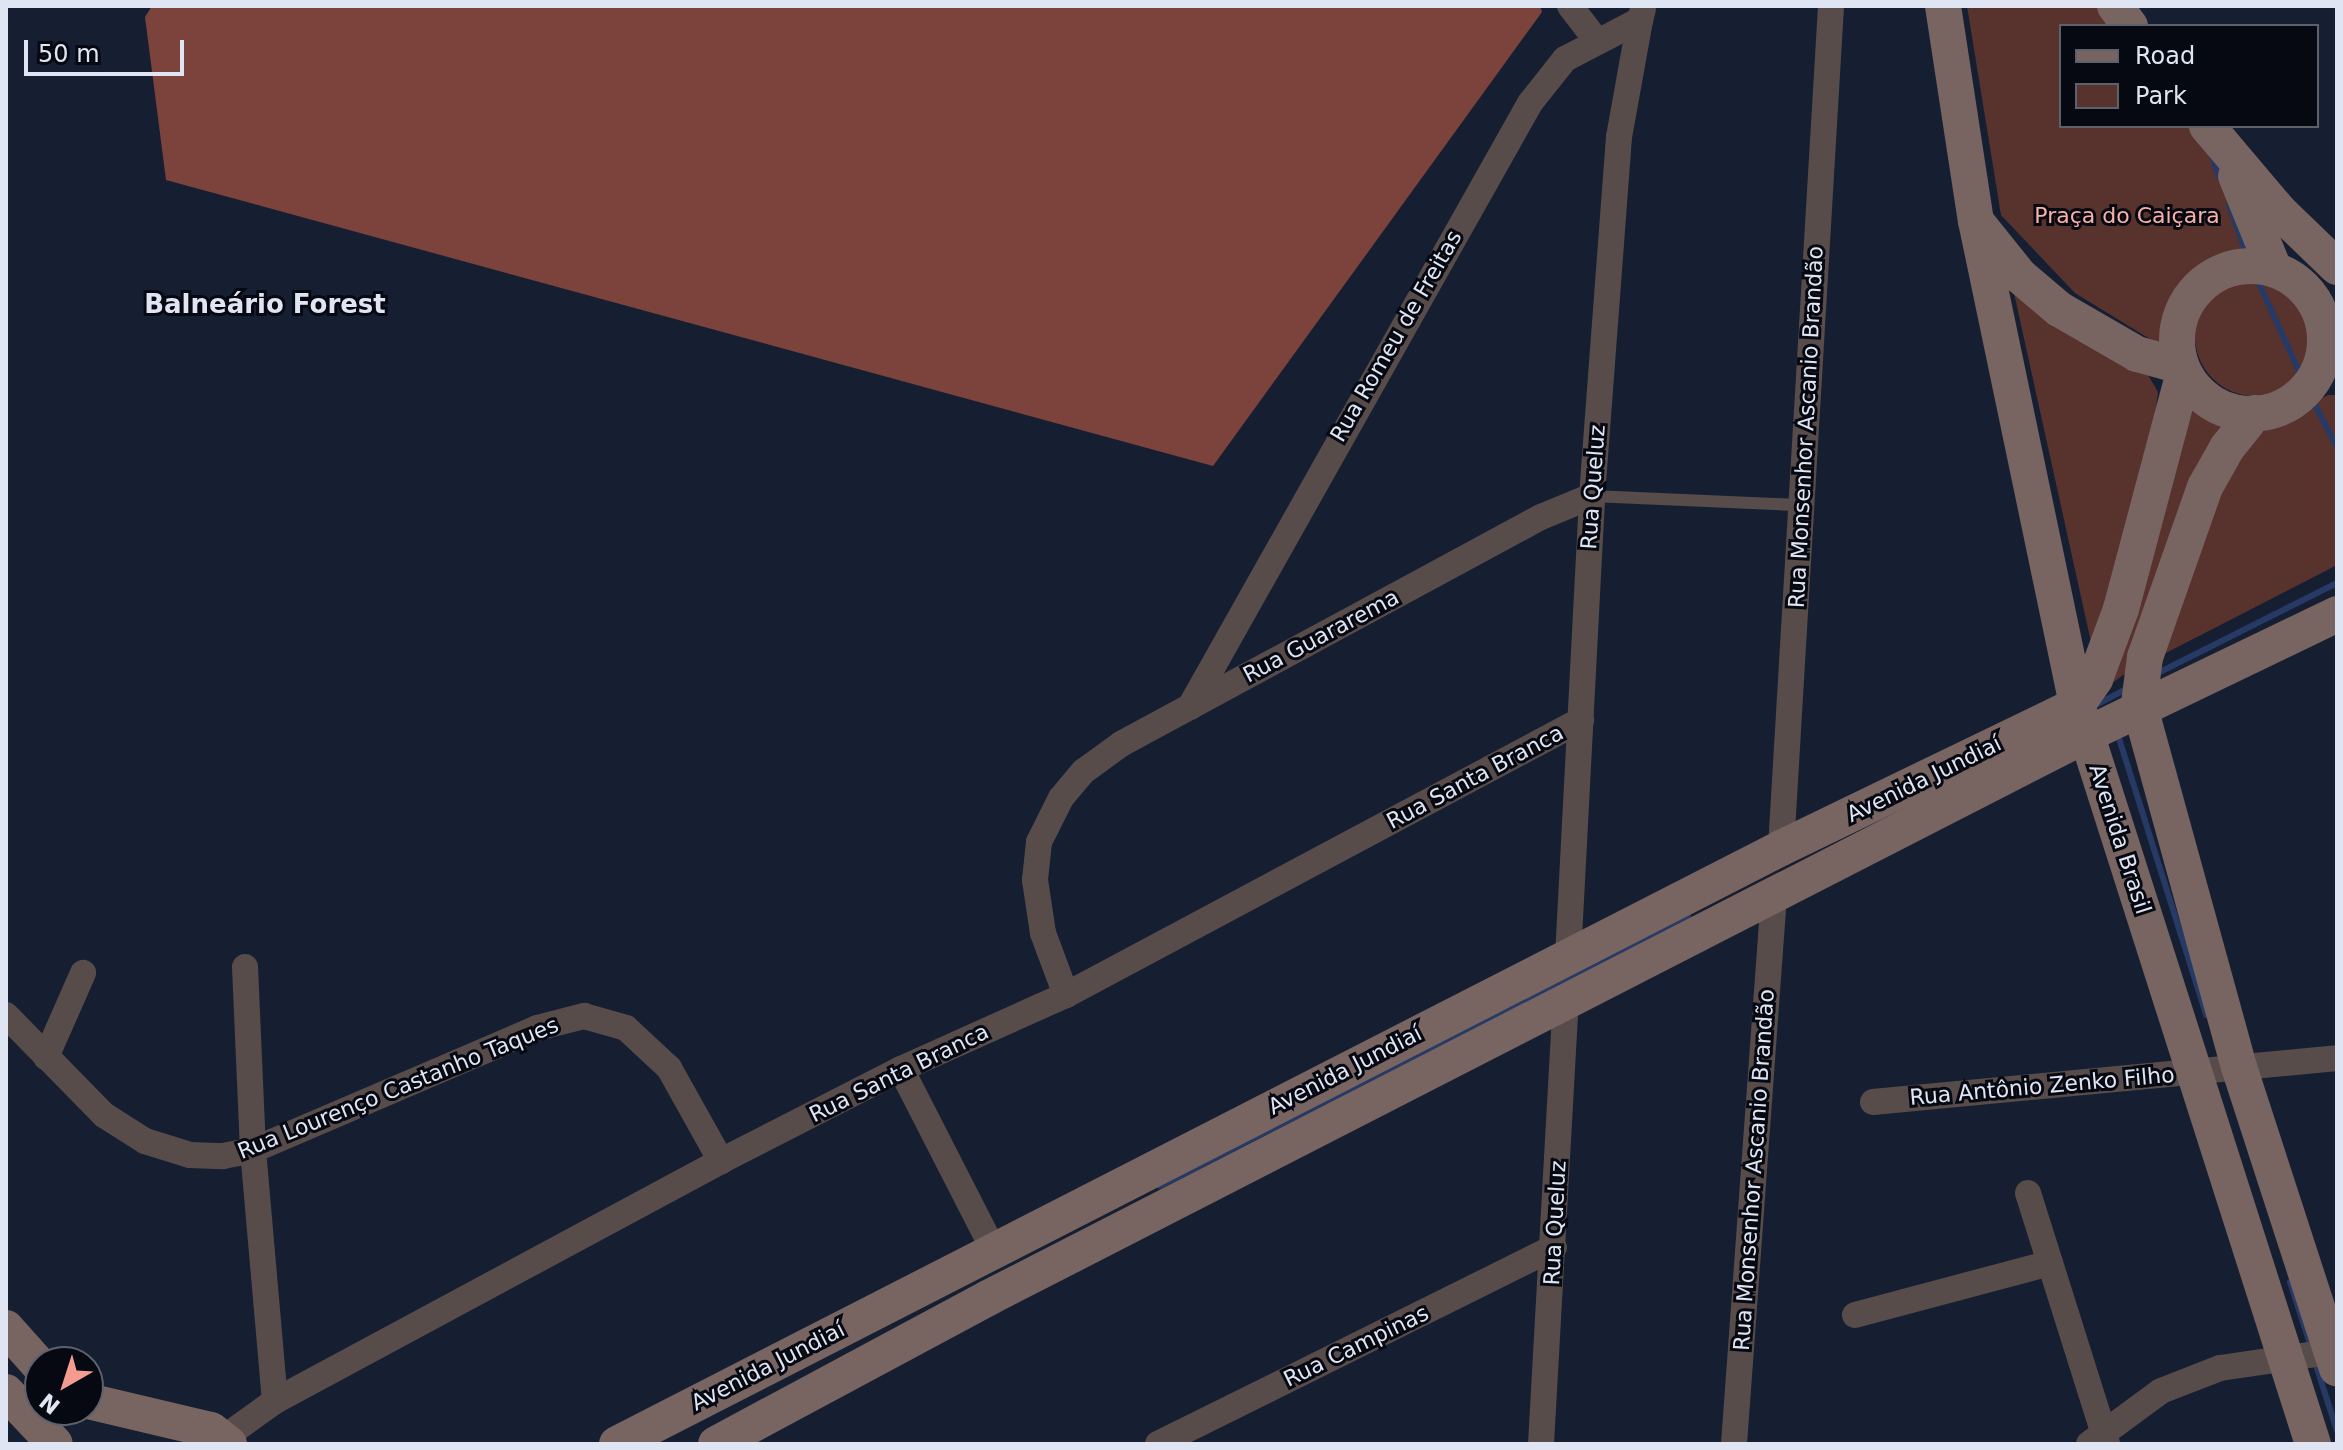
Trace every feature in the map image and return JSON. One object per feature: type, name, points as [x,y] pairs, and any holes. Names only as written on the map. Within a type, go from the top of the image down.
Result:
[{"type":"main road","name":"Avenida Brasil","points":[[1943,6],[1976,221],[2108,709],[2218,1069],[2320,1356],[2313,1444]]},
{"type":"main road","points":[[2115,6],[2128,24]]},
{"type":"main road","points":[[2216,137],[2337,269]]},
{"type":"main road","points":[[2216,137],[2280,272],[2311,296],[2322,317],[2324,383],[2277,409],[2255,413],[2210,401],[2182,370],[2176,351],[2179,322],[2188,300],[2205,281],[2226,269],[2280,272],[2337,269]]},
{"type":"main road","points":[[1976,221],[2020,276],[2059,309],[2137,354],[2182,370]]},
{"type":"main road","points":[[2108,709],[2095,679],[2121,609],[2182,370]]},
{"type":"main road","points":[[2108,709],[2205,487],[2227,448],[2255,413]]},
{"type":"main road","points":[[2108,709],[2337,614]]},
{"type":"main road","name":"Avenida Brasil","points":[[2108,709],[2218,1069]]},
{"type":"main road","name":"Avenida Jundiaí","points":[[617,1444],[1781,848],[2108,709]]},
{"type":"main road","name":"Avenida Jundiaí","points":[[716,1444],[1002,1291],[1774,895],[2108,709]]},
{"type":"main road","points":[[6,1328],[24,1348]]},
{"type":"main road","points":[[15,1393],[55,1444]]},
{"type":"main road","points":[[104,1405],[211,1430],[226,1441]]},
{"type":"street","points":[[1570,6],[1597,41]]},
{"type":"street","name":"Rua Monsenhor Ascanio Brandão","points":[[1781,848],[1831,6]]},
{"type":"street","name":"Rua Romeu de Freitas","points":[[1190,707],[1530,103],[1565,59],[1642,13]]},
{"type":"street","name":"Rua Queluz","points":[[1568,957],[1592,496],[1619,137],[1642,13]]},
{"type":"street","name":"Rua Guararema","points":[[1066,995],[1043,933],[1035,880],[1039,842],[1061,798],[1084,771],[1121,744],[1541,517],[1592,496]]},
{"type":"street","name":"Rua Santa Branca","points":[[226,1441],[275,1401],[721,1161],[901,1069],[1066,995],[1581,720]]},
{"type":"street","name":"Rua Monsenhor Ascanio Brandão","points":[[1734,1444],[1774,895]]},
{"type":"street","points":[[245,967],[253,1150],[275,1401]]},
{"type":"street","points":[[46,1057],[83,973]]},
{"type":"street","name":"Rua Queluz","points":[[1541,1444],[1566,1002]]},
{"type":"street","name":"Rua Lourenço Castanho Taques","points":[[6,1015],[104,1115],[145,1141],[190,1155],[253,1150],[537,1028],[584,1016],[626,1028],[669,1068],[721,1161]]},
{"type":"street","name":"Rua Antônio Zenko Filho","points":[[1873,1102],[2337,1058]]},
{"type":"street","points":[[901,1069],[993,1249]]},
{"type":"street","points":[[2028,1193],[2100,1440],[2161,1391],[2220,1368],[2320,1356]]},
{"type":"street","name":"Rua Campinas","points":[[1158,1444],[1554,1247]]},
{"type":"street","points":[[1855,1315],[2050,1263]]},
{"type":"lane","name":"Rua Guararema","points":[[1592,496],[1802,505]]},
{"type":"green space","name":"Praça do Caiçara","points":[[1967,6],[2107,6],[2120,24],[2059,24],[2059,128],[2203,128],[2256,249],[2213,261],[2190,280],[2174,305],[2166,349],[2075,293],[2001,215]]},
{"type":"green space","name":"Praça do Caiçara","points":[[2255,276],[2278,281],[2297,294],[2310,313],[2315,336],[2310,359],[2297,378],[2278,391],[2255,396],[2232,391],[2213,378],[2200,359],[2195,336],[2200,313],[2213,294],[2232,281]]},
{"type":"green space","name":"Praça do Caiçara","points":[[2012,284],[2145,370],[2158,392],[2147,480],[2091,642]]},
{"type":"green space","points":[[2328,395],[2337,395],[2337,565],[2162,655],[2205,517],[2254,439],[2277,421]]},
{"type":"green space","points":[[2192,403],[2226,421],[2133,668],[2094,696]]},
{"type":"shaded area","points":[[152,6],[1540,6],[1542,12],[1213,466],[166,180],[145,17]]},
{"type":"waterway","points":[[2212,156],[2220,179]]},
{"type":"waterway","points":[[2229,205],[2245,250]]},
{"type":"waterway","points":[[2257,279],[2299,371]]},
{"type":"waterway","points":[[2315,405],[2337,447]]},
{"type":"waterway","points":[[2156,674],[2337,583]]},
{"type":"waterway","points":[[2096,705],[2128,688]]},
{"type":"waterway","points":[[2117,732],[2206,1015]]},
{"type":"waterway","points":[[1160,1186],[1688,916]]},
{"type":"waterway","points":[[2290,1282],[2311,1347]]},
{"type":"waterway","points":[[2315,1362],[2337,1431]]},
{"type":"district","name":"Balneário Forest","points":[[265,305]]}]
